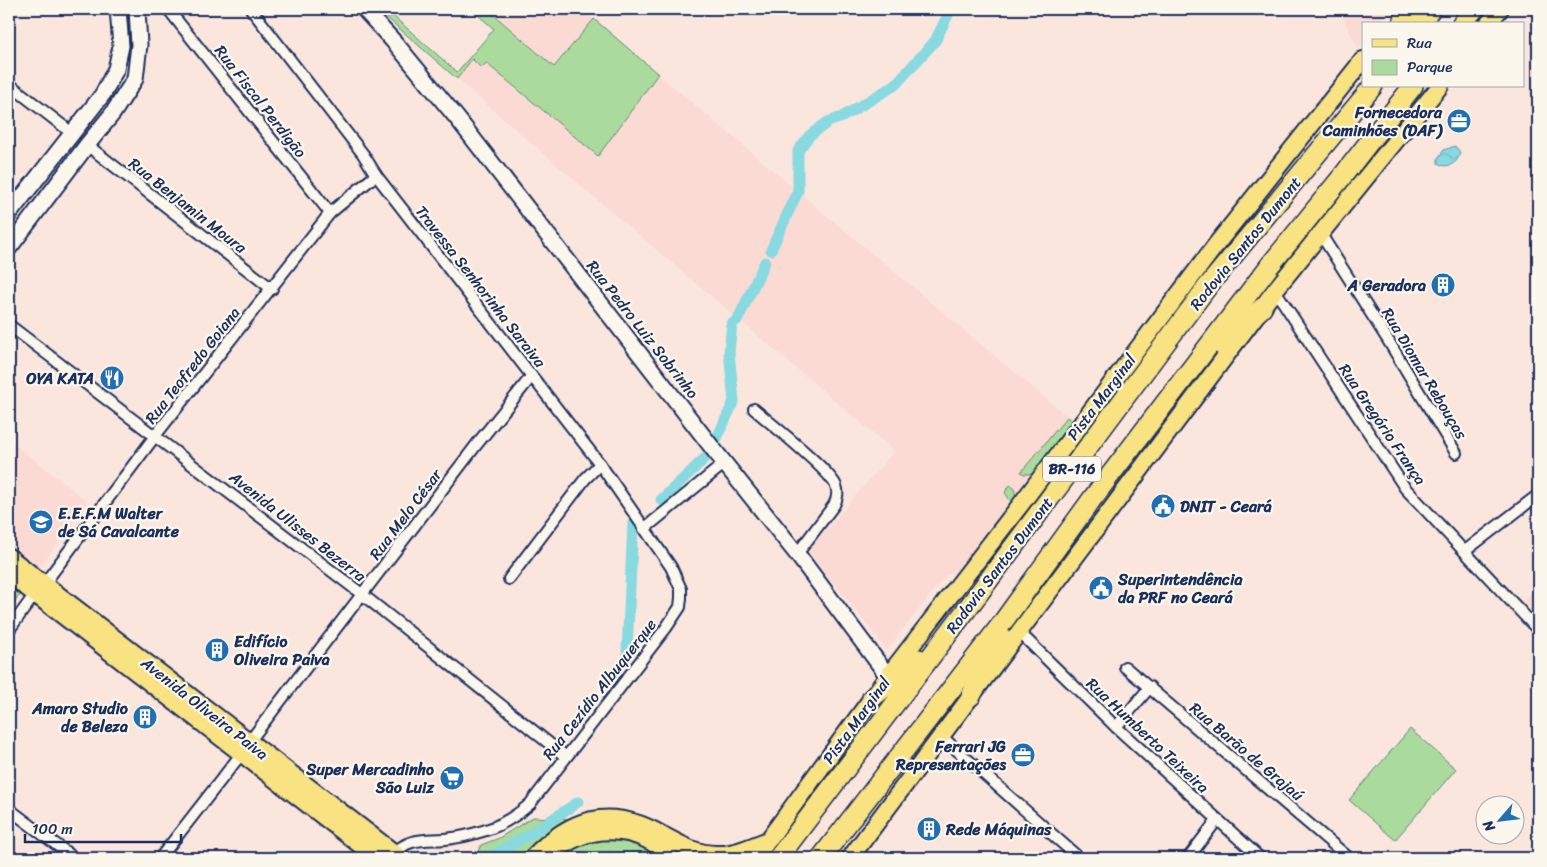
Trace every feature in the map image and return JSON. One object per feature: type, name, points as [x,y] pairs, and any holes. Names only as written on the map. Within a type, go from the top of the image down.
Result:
[{"type":"highway","points":[[1403,22],[1406,9]]},
{"type":"highway","points":[[1421,22],[1431,9]]},
{"type":"highway","points":[[1464,22],[1474,9]]},
{"type":"highway","name":"Rodovia Santos Dumont","points":[[778,858],[1208,286],[1371,88]]},
{"type":"highway","name":"Rodovia Santos Dumont","points":[[821,858],[1271,264],[1342,178],[1411,88]]},
{"type":"highway","points":[[1187,376],[1201,366],[1227,339],[1262,308]]},
{"type":"highway","points":[[971,696],[1022,595]]},
{"type":"highway","points":[[872,698],[914,662],[937,646]]},
{"type":"main road","points":[[1394,22],[1406,9]]},
{"type":"main road","points":[[1490,22],[1500,9]]},
{"type":"main road","name":"Pista Marginal","points":[[755,858],[888,676],[1021,504],[1215,246],[1362,61]]},
{"type":"main road","points":[[850,858],[1275,290],[1438,88]]},
{"type":"main road","name":"Avenida Oliveira Paiva","points":[[9,557],[39,589],[245,747],[398,856]]},
{"type":"main road","name":"Avenida Oliveira Paiva","points":[[9,574],[39,589]]},
{"type":"main road","name":"Avenida Oliveira Paiva","points":[[245,747],[359,851],[377,858]]},
{"type":"main road","points":[[532,858],[558,835],[582,823],[606,819],[637,823],[685,847],[708,854],[730,853],[768,840]]},
{"type":"main road","points":[[549,858],[567,843],[590,834],[609,830],[630,833],[649,840],[671,858]]},
{"type":"street","points":[[9,214],[103,94],[116,69],[121,46],[118,9]]},
{"type":"street","points":[[9,248],[113,113],[135,79],[139,45],[137,9]]},
{"type":"street","name":"Rua Fiscal Perdigão","points":[[168,9],[330,213]]},
{"type":"street","name":"Travessa Senhorinha Saraiva","points":[[251,9],[363,154],[376,175],[600,464]]},
{"type":"street","name":"Rua Pedro Luiz Sobrinho","points":[[364,9],[458,118],[725,464],[797,554],[888,676]]},
{"type":"street","points":[[9,84],[72,133]]},
{"type":"street","name":"Rua Benjamin Moura","points":[[87,145],[272,289]]},
{"type":"street","name":"Rua Teofredo Goiana","points":[[9,630],[155,436],[330,213],[376,175]]},
{"type":"street","name":"Rua Diomar Rebouças","points":[[1320,233],[1456,453]]},
{"type":"street","name":"Rua Gregório França","points":[[1275,290],[1405,488],[1538,630]]},
{"type":"street","name":"Avenida Ulisses Bezerra","points":[[9,324],[362,595],[566,756]]},
{"type":"street","name":"Rua Melo César","points":[[160,858],[531,376]]},
{"type":"street","points":[[754,409],[801,449],[826,473],[836,487],[837,499],[834,505],[797,554]]},
{"type":"street","points":[[509,579],[585,479],[600,464]]},
{"type":"street","name":"Rua Cezídio Albuquerque","points":[[398,856],[400,846],[407,843],[419,840],[452,839],[499,826],[530,804],[666,628],[680,606],[681,589],[672,567],[600,464]]},
{"type":"street","points":[[644,529],[725,464]]},
{"type":"street","points":[[1465,550],[1538,495]]},
{"type":"street","name":"Rua Humberto Teixeira","points":[[1019,632],[1116,727],[1260,858]]},
{"type":"street","name":"Rua Barão de Grajaú","points":[[1126,666],[1349,858]]},
{"type":"street","points":[[1116,727],[1150,687]]},
{"type":"street","points":[[941,736],[1079,858]]},
{"type":"street","points":[[9,809],[74,858]]},
{"type":"street","points":[[1188,858],[1216,820]]},
{"type":"shaded area","points":[[499,9],[582,9],[594,19],[554,68],[494,15]]},
{"type":"shaded area","points":[[1339,9],[1389,9],[1379,22],[1362,22],[1362,43],[1358,49]]},
{"type":"shaded area","points":[[472,59],[486,62],[598,155],[658,74],[1075,423],[1013,506],[954,574],[947,574],[887,650],[808,551],[894,451],[457,79]]},
{"type":"shaded area","name":"E.E.F.M Walter de Sá Cavalcante","points":[[9,440],[88,502],[40,567],[9,543]]},
{"type":"shaded area","points":[[1538,586],[1538,622],[1521,602]]},
{"type":"green space","points":[[377,9],[385,9],[457,72],[494,29],[471,9],[499,9],[494,15],[554,67],[594,19],[658,74],[598,156],[486,63],[481,68],[472,59],[457,79]]},
{"type":"green space","points":[[1067,417],[1075,423],[1037,474],[1024,474],[1021,472]]},
{"type":"green space","points":[[1010,485],[1014,488],[1017,501],[1013,506],[1005,492]]},
{"type":"green space","points":[[9,583],[21,593],[9,611]]},
{"type":"green space","points":[[1410,729],[1456,769],[1395,840],[1349,800]]},
{"type":"green space","points":[[533,817],[576,819],[525,858],[461,858],[476,856],[481,845],[499,838]]},
{"type":"green space","points":[[593,837],[637,840],[663,858],[557,858]]},
{"type":"green space","points":[[437,851],[443,858],[412,858],[418,852]]},
{"type":"water","points":[[1455,146],[1460,152],[1455,162],[1445,166],[1438,163],[1438,158],[1444,150]]},
{"type":"waterway","points":[[771,250],[798,191],[798,151],[809,136],[828,122],[842,117],[895,85],[935,41],[951,9]]},
{"type":"waterway","points":[[717,438],[734,401],[729,352],[732,324],[738,319],[765,262]]},
{"type":"waterway","points":[[661,500],[705,458]]},
{"type":"waterway","points":[[627,652],[633,523]]},
{"type":"waterway","points":[[487,858],[527,836],[578,802]]},
{"type":"waterway","points":[[610,853],[612,858]]},
{"type":"place","name":"Fornecedora Caminhões (DAF)","points":[[1459,121]]},
{"type":"place","name":"A Geradora","points":[[1443,285]]},
{"type":"place","name":"OYA KATA","points":[[112,378]]},
{"type":"place","name":"DNIT - Ceará","points":[[1163,506]]},
{"type":"place","name":"E.E.F.M Walter de Sá Cavalcante","points":[[41,522]]},
{"type":"place","name":"Superintendência da PRF no Ceará","points":[[1101,588]]},
{"type":"place","name":"Edifício Oliveira Paiva","points":[[217,650]]},
{"type":"place","name":"Amaro Studio de Beleza","points":[[145,717]]},
{"type":"place","name":"Ferrari JG Representações","points":[[1023,755]]},
{"type":"place","name":"Super Mercadinho São Luiz","points":[[452,778]]},
{"type":"place","name":"Rede Máquinas","points":[[929,829]]}]
